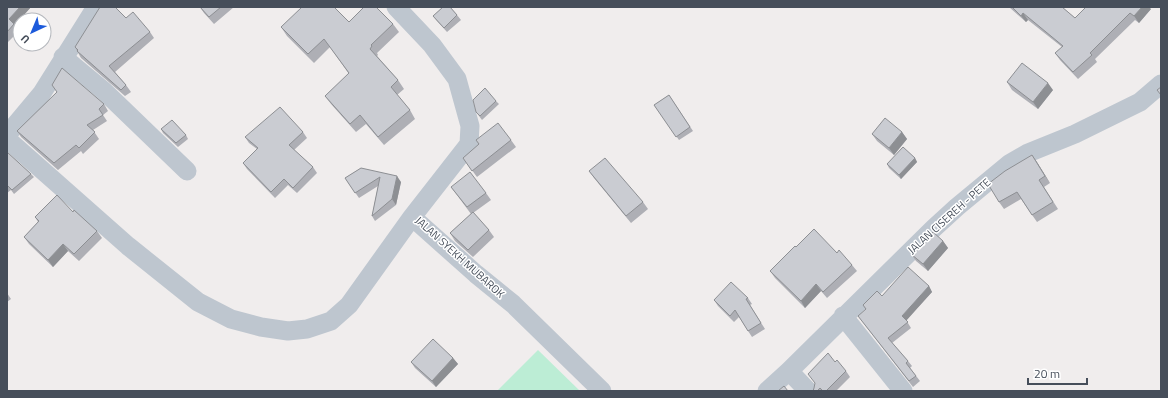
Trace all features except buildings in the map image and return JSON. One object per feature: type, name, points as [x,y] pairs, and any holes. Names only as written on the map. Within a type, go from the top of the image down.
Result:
[{"type":"street","points":[[7,135],[42,93],[63,57],[96,7]]},
{"type":"street","name":"JALAN SYEKH MUBAROK","points":[[396,7],[432,45],[457,80],[470,126],[469,144],[412,217],[476,274],[513,304],[602,391]]},
{"type":"street","points":[[63,57],[104,91],[187,171]]},
{"type":"street","name":"JALAN CISEREH - PETE","points":[[767,391],[957,207],[1008,164],[1028,153],[1075,134],[1140,102],[1161,84]]},
{"type":"street","points":[[7,139],[128,246],[198,302],[231,319],[261,327],[288,331],[307,329],[331,321],[348,305],[412,217]]},
{"type":"street","points":[[843,316],[903,391]]},
{"type":"street","points":[[789,371],[808,391]]},
{"type":"green space","points":[[538,350],[580,391],[497,391]]}]
